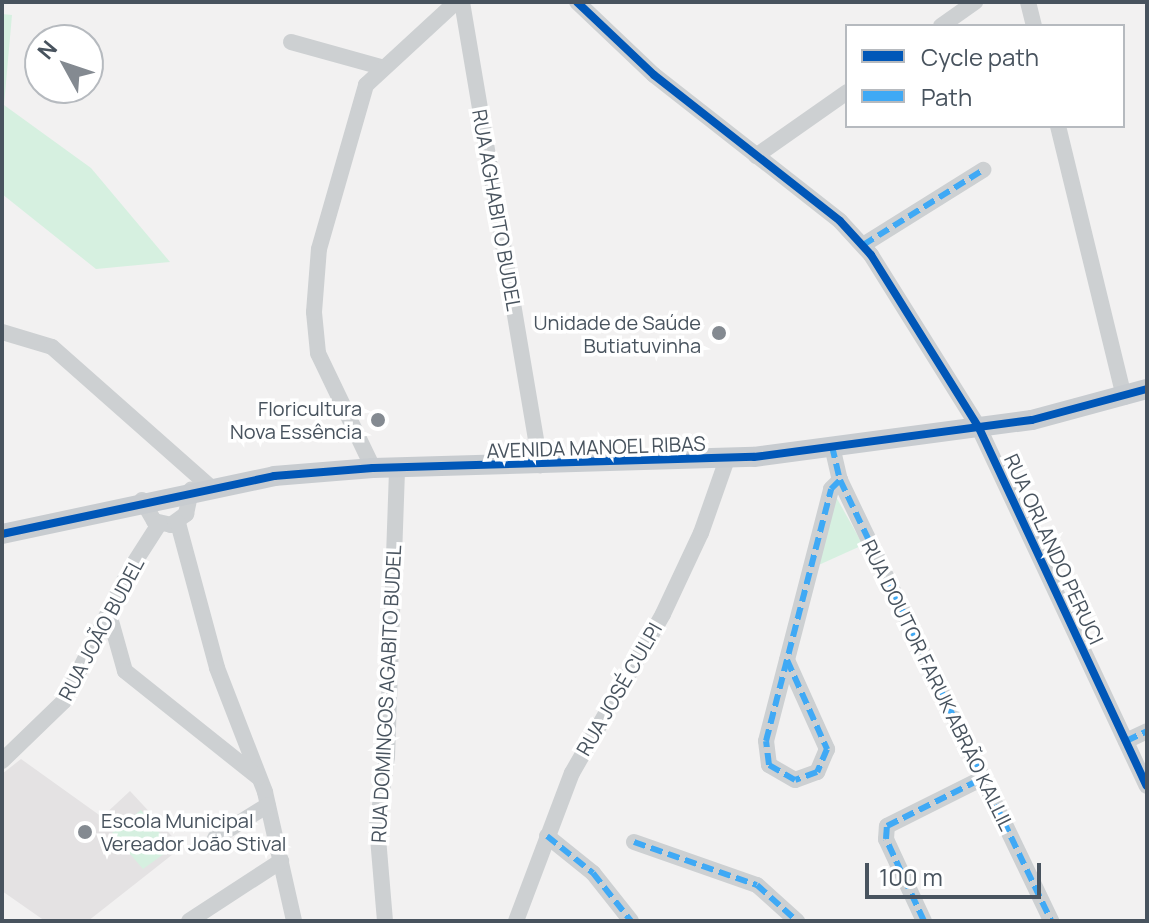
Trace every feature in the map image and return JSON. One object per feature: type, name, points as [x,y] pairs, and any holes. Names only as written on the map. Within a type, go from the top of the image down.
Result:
[{"type":"main road","name":"AVENIDA MANOEL RIBAS","points":[[2,534],[200,488],[373,468],[727,459],[1060,415],[1140,392]]},
{"type":"street","points":[[373,468],[323,369],[315,335],[314,290],[334,187],[361,96],[381,67],[459,2]]},
{"type":"street","name":"RUA AGHABITO BUDEL","points":[[459,2],[540,465]]},
{"type":"street","name":"RUA ORLANDO PERUCI","points":[[577,2],[654,75],[863,245],[979,428],[1147,786]]},
{"type":"street","points":[[944,24],[975,2]]},
{"type":"street","points":[[1028,2],[1034,24]]},
{"type":"street","points":[[291,42],[381,67]]},
{"type":"street","points":[[756,156],[845,93]]},
{"type":"street","points":[[1059,128],[1140,392]]},
{"type":"street","points":[[863,245],[983,170]]},
{"type":"street","points":[[2,332],[52,347],[200,488],[178,523],[217,668],[268,805],[294,921]]},
{"type":"street","name":"RUA DOUTOR FARUK ABRÃO KALLIL","points":[[832,446],[840,480],[1051,921]]},
{"type":"street","name":"RUA JOSÉ CULPI","points":[[516,921],[577,763],[623,690],[684,572],[727,459]]},
{"type":"street","name":"RUA DOMINGOS AGABITO BUDEL","points":[[385,921],[377,826],[387,757],[397,468]]},
{"type":"street","points":[[787,660],[826,741],[827,759],[811,777],[795,780],[776,773],[766,758],[787,660],[831,489],[840,480]]},
{"type":"street","points":[[142,500],[159,524],[178,523]]},
{"type":"street","name":"RUA JOÃO BUDEL","points":[[2,761],[64,701],[159,524]]},
{"type":"street","points":[[109,614],[125,671],[260,778]]},
{"type":"street","points":[[1126,741],[1147,731]]},
{"type":"street","points":[[924,921],[886,839],[887,826],[983,778]]},
{"type":"street","points":[[215,838],[268,805]]},
{"type":"street","points":[[546,839],[594,879],[631,921]]},
{"type":"street","points":[[634,842],[757,885],[797,921]]},
{"type":"street","points":[[189,921],[281,861]]},
{"type":"shaded area","name":"Escola Municipal Vereador João Stival","points":[[21,759],[102,817],[130,791],[182,847],[88,921],[45,921],[2,891],[2,774]]},
{"type":"green space","points":[[2,14],[12,15],[4,105],[91,168],[170,262],[96,269],[2,194]]},
{"type":"green space","points":[[835,495],[863,545],[812,568]]},
{"type":"green space","points":[[141,810],[172,848],[143,869],[112,833]]},
{"type":"marked path","points":[[863,245],[983,170]]},
{"type":"marked path","points":[[832,446],[840,480],[1051,921]]},
{"type":"marked path","points":[[787,660],[827,749],[817,772],[795,780],[769,765],[766,741],[831,489],[840,480]]},
{"type":"marked path","points":[[1126,741],[1147,731]]},
{"type":"marked path","points":[[924,921],[886,839],[887,826],[983,778]]},
{"type":"marked path","points":[[547,836],[593,873],[631,921]]},
{"type":"marked path","points":[[634,842],[757,885],[797,921]]},
{"type":"cycle path","points":[[577,2],[654,75],[840,221],[871,255],[979,428],[1147,786]]},
{"type":"cycle path","points":[[2,534],[274,476],[373,468],[754,457],[1032,420],[1147,389]]},
{"type":"place","name":"Unidade de Saúde Butiatuvinha","points":[[719,333]]},
{"type":"place","name":"Floricultura Nova Essência","points":[[378,420]]},
{"type":"place","name":"Escola Municipal Vereador João Stival","points":[[85,832]]}]
